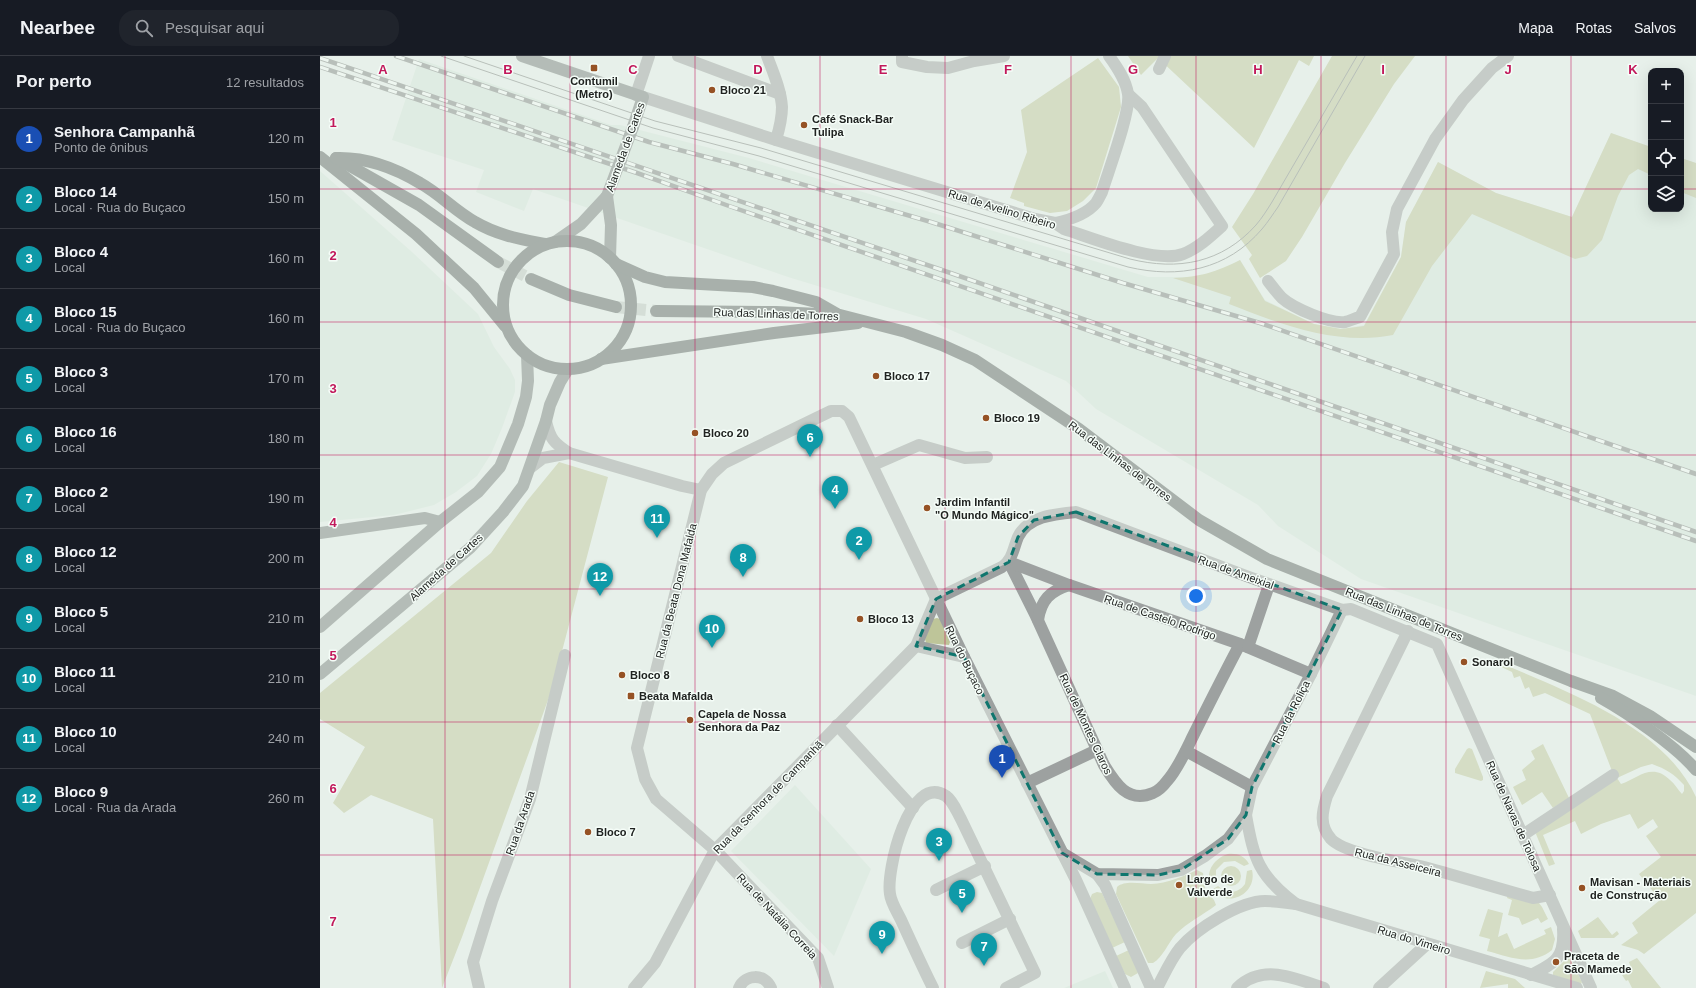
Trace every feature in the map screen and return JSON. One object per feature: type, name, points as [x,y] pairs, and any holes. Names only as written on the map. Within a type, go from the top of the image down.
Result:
[{"type":"main road","points":[[522,56],[640,96]]},
{"type":"main road","name":"Alameda de Cartes","points":[[550,243],[580,224],[607,196],[633,127],[640,96]]},
{"type":"main road","points":[[320,152],[336,158],[419,204],[498,262]]},
{"type":"main road","points":[[320,157],[416,234],[449,264],[474,288],[508,329],[516,343],[527,355],[539,363],[553,368],[568,369],[584,366],[600,360],[774,333],[867,322]]},
{"type":"main road","points":[[336,158],[366,160],[394,170],[421,183],[473,222],[490,230],[516,239],[550,243]]},
{"type":"main road","name":"Alameda de Cartes","points":[[607,196],[610,212],[613,261]]},
{"type":"main road","points":[[508,329],[504,316],[504,291],[514,267],[533,250],[550,243],[568,240],[582,242],[595,247],[613,261],[646,277],[665,282],[753,287],[773,291],[816,302],[840,316]]},
{"type":"main road","points":[[600,360],[618,343],[629,322],[630,297],[628,285],[613,261]]},
{"type":"main road","points":[[531,279],[569,295],[616,307]]},
{"type":"main road","name":"Rua das Linhas de Torres","points":[[656,312],[776,312],[840,316],[906,332],[942,345],[975,360],[1079,429],[1199,520],[1267,559],[1571,681],[1613,696],[1650,716],[1696,747]]},
{"type":"main road","points":[[320,627],[440,522],[478,492],[500,466],[518,424],[526,397],[527,355]]},
{"type":"main road","name":"Alameda de Cartes","points":[[320,674],[470,548],[503,512],[523,486],[546,421],[550,405],[560,382],[568,369]]},
{"type":"main road","points":[[320,533],[425,518],[440,522]]},
{"type":"main road","name":"Rua das Linhas de Torres","points":[[1571,681],[1608,702],[1649,730],[1688,761],[1696,770]]},
{"type":"street","points":[[640,96],[648,56]]},
{"type":"street","points":[[678,56],[780,94]]},
{"type":"street","points":[[767,56],[780,94],[782,107],[781,123],[776,140]]},
{"type":"street","points":[[902,56],[902,62],[927,67],[948,68],[1004,56]]},
{"type":"street","points":[[1056,223],[1070,220],[1096,203],[1102,192],[1127,113],[1129,95],[1123,78],[1109,56]]},
{"type":"street","points":[[1159,69],[1165,56]]},
{"type":"street","points":[[1268,281],[1282,298],[1296,307],[1317,316],[1334,321],[1345,322],[1360,317],[1394,254],[1392,232],[1397,209],[1435,139],[1463,100],[1492,68],[1508,56]]},
{"type":"street","name":"Rua de Avelino Ribeiro","points":[[640,96],[776,140],[1027,216],[1056,223],[1064,229],[1136,251],[1162,257],[1175,256],[1187,252],[1207,239],[1222,226],[1142,107],[1129,95]]},
{"type":"street","name":"Rua da Beata Dona Mafalda","points":[[715,850],[656,799],[645,779],[637,748],[701,490],[712,474],[724,463],[831,411],[842,411]]},
{"type":"street","name":"Rua do Buçaco","points":[[842,411],[850,417],[964,657],[1062,853]]},
{"type":"street","points":[[546,421],[549,433],[555,444],[569,453],[682,486],[701,490]]},
{"type":"street","points":[[873,465],[919,445],[966,458],[988,457]]},
{"type":"street","points":[[530,468],[543,458],[569,453]]},
{"type":"street","name":"Rua de Ameixial","points":[[1008,562],[1018,537],[1025,527],[1034,520],[1056,514],[1076,512],[1342,610],[1351,609],[1437,644]]},
{"type":"street","points":[[936,599],[1002,567],[1008,562]]},
{"type":"street","name":"Rua de Castelo Rodrigo","points":[[1008,562],[1069,585],[1244,646],[1311,674]]},
{"type":"street","name":"Rua de Montes Claros","points":[[1008,562],[1038,620],[1097,750],[1116,784],[1127,792],[1140,795],[1155,792],[1168,780],[1186,751],[1244,646],[1269,584]]},
{"type":"street","points":[[1038,620],[1044,601],[1056,589],[1069,585]]},
{"type":"street","name":"Rua da Senhora de Campanhã","points":[[634,988],[655,963],[715,850],[916,646],[936,599]]},
{"type":"street","name":"Rua da Roliça","points":[[1246,815],[1252,787],[1311,674],[1342,610]]},
{"type":"street","name":"Rua da Asseiceira","points":[[1408,631],[1327,796],[1322,811],[1322,825],[1331,840],[1349,850],[1425,868],[1533,898],[1550,895]]},
{"type":"street","name":"Rua de Navas de Tolosa","points":[[1437,644],[1591,988]]},
{"type":"street","points":[[916,646],[964,657]]},
{"type":"street","name":"Rua da Arada","points":[[479,988],[473,962],[492,901],[530,799],[565,655]]},
{"type":"street","points":[[837,725],[913,808]]},
{"type":"street","points":[[1026,783],[1097,750]]},
{"type":"street","points":[[1186,751],[1252,787]]},
{"type":"street","points":[[1523,835],[1613,775]]},
{"type":"street","points":[[932,988],[890,895],[889,877],[905,821],[922,797],[934,792],[946,796],[961,819],[985,866],[1035,973],[1006,988]]},
{"type":"street","points":[[1097,874],[1158,874],[1181,870],[1205,856],[1228,839],[1246,815]]},
{"type":"street","points":[[1246,815],[1251,845],[1264,872],[1277,890],[1296,904]]},
{"type":"street","name":"Rua de Natália Correia","points":[[715,850],[818,958],[828,988]]},
{"type":"street","points":[[1062,853],[1097,874],[1105,885],[1151,988]]},
{"type":"street","points":[[1062,853],[1125,988]]},
{"type":"street","points":[[936,890],[985,866]]},
{"type":"street","points":[[1157,988],[1180,948],[1200,930],[1220,917],[1242,907],[1264,901],[1296,904]]},
{"type":"street","name":"Rua do Vimeiro","points":[[1296,904],[1531,975]]},
{"type":"street","points":[[962,942],[1010,919]]},
{"type":"street","points":[[1531,975],[1553,962],[1561,955],[1563,947],[1562,922]]},
{"type":"street","points":[[1379,988],[1427,944]]},
{"type":"street","points":[[1237,988],[1243,982],[1257,976],[1273,973],[1291,977],[1324,988]]},
{"type":"street","points":[[1531,975],[1537,988]]},
{"type":"street","points":[[1531,975],[1577,988]]},
{"type":"street","points":[[739,988],[744,980],[755,977],[766,980],[771,988]]},
{"type":"highlighted area","points":[[1076,512],[1342,610],[1252,787],[1246,815],[1228,839],[1181,870],[1158,875],[1097,874],[1062,853],[964,657],[916,646],[936,599],[1009,562],[1018,537],[1034,520]]},
{"type":"shaded area","points":[[419,59],[611,125],[620,125],[749,158],[1148,277],[1195,277],[1219,271],[1240,260],[1265,300],[1314,324],[1341,329],[1364,325],[1401,257],[1406,222],[1438,162],[1496,193],[1572,217],[1611,133],[1648,146],[1648,212],[1684,212],[1684,159],[1696,163],[1696,696],[1361,579],[1278,526],[1258,505],[1096,409],[1066,381],[926,319],[788,277],[533,189],[524,211],[476,192],[484,170],[392,140]]},
{"type":"shaded area","points":[[320,171],[412,252],[478,314],[494,347],[510,369],[515,380],[515,392],[502,428],[491,454],[477,476],[456,492],[434,505],[394,515],[320,522]]},
{"type":"shaded area","points":[[795,785],[871,869],[834,956],[731,851]]},
{"type":"shaded area","points":[[1105,971],[1113,988],[1064,988]]},
{"type":"green space","points":[[1128,56],[1314,56],[1309,66],[1299,60],[1254,148],[1158,58],[1141,75]]},
{"type":"green space","points":[[1332,56],[1415,56],[1394,84],[1286,261],[1260,278],[1249,259],[1252,255],[1232,227],[1253,194]]},
{"type":"green space","points":[[1098,58],[1119,87],[1121,107],[1096,188],[1083,201],[1067,211],[1050,213],[1024,206],[1024,203],[1010,198],[1027,152],[1021,110]]},
{"type":"green space","points":[[1611,133],[1648,146],[1648,174],[1638,169],[1629,175],[1618,196],[1602,240],[1587,256],[1575,259],[1472,214],[1432,266],[1393,335],[1372,338],[1351,338],[1309,331],[1268,319],[1229,304],[1231,297],[1173,278],[1208,273],[1240,260],[1265,301],[1314,324],[1341,329],[1364,326],[1401,257],[1406,222],[1438,162],[1496,193],[1572,217]]},
{"type":"green space","points":[[1684,159],[1696,163],[1696,198],[1684,193]]},
{"type":"green space","points":[[559,462],[608,477],[552,689],[442,988],[433,819],[371,795],[344,813],[333,803],[365,747],[320,719],[320,693],[491,553],[527,501]]},
{"type":"green space","points":[[933,619],[940,619],[950,642],[949,645],[926,643],[925,639]]},
{"type":"green space","points":[[1496,661],[1581,698],[1610,713],[1636,730],[1661,750],[1681,772],[1696,797],[1696,913],[1644,954],[1638,950],[1621,945],[1638,933],[1632,923],[1660,900],[1639,874],[1661,857],[1646,836],[1658,827],[1653,819],[1638,829],[1630,814],[1601,824],[1581,834],[1575,821],[1543,835],[1555,864],[1549,866],[1536,834],[1537,831],[1612,771],[1590,714],[1545,693],[1533,697],[1529,687],[1525,689],[1520,676],[1514,678],[1512,672],[1495,664]],"holes":[[[1652,764],[1666,770],[1677,778],[1684,785],[1684,791],[1682,794],[1670,780],[1657,772],[1645,773],[1621,784],[1617,778],[1641,767]]]},
{"type":"green space","points":[[1543,744],[1569,798],[1553,808],[1542,792],[1522,805],[1513,787],[1526,780],[1522,770],[1535,759],[1531,751]]},
{"type":"green space","points":[[1469,748],[1472,749],[1483,777],[1483,780],[1481,781],[1455,773],[1455,769]]},
{"type":"green space","points":[[1228,854],[1240,856],[1249,864],[1244,866],[1235,861],[1224,862],[1216,870],[1216,882],[1210,883],[1209,874],[1213,865],[1219,858]]},
{"type":"green space","points":[[1227,866],[1235,866],[1241,872],[1241,880],[1235,886],[1227,886],[1221,880],[1221,872]]},
{"type":"green space","points":[[1197,870],[1203,873],[1205,889],[1216,905],[1176,934],[1163,954],[1153,963],[1148,963],[1116,894],[1117,887],[1129,883],[1151,884],[1169,881]]},
{"type":"green space","points":[[1252,870],[1253,879],[1250,886],[1239,896],[1225,898],[1218,895],[1213,889],[1218,886],[1229,892],[1239,890],[1245,884],[1247,871]]},
{"type":"green space","points":[[1097,892],[1102,893],[1125,942],[1112,948],[1090,899],[1092,894]]},
{"type":"green space","points":[[1508,894],[1539,903],[1548,919],[1541,923],[1538,918],[1522,925],[1519,918],[1508,915],[1512,900],[1507,898]]},
{"type":"green space","points":[[1488,909],[1503,913],[1498,937],[1507,933],[1514,949],[1546,934],[1544,930],[1551,927],[1555,939],[1552,950],[1536,958],[1528,959],[1512,958],[1487,951],[1490,939],[1479,936]]},
{"type":"green space","points":[[1598,917],[1612,935],[1617,931],[1619,934],[1614,938],[1581,938],[1578,931]]},
{"type":"green space","points":[[1129,950],[1138,973],[1131,977],[1125,974],[1116,956]]},
{"type":"green space","points":[[1569,956],[1582,982],[1581,984],[1553,975],[1553,972]]},
{"type":"green space","points":[[1637,958],[1661,988],[1632,988],[1628,980],[1626,981],[1622,975],[1632,971],[1629,962]]},
{"type":"green space","points":[[1486,971],[1515,979],[1525,988],[1508,988],[1508,984],[1480,988]]},
{"type":"tunnel","points":[[498,262],[531,279]]},
{"type":"tunnel","points":[[616,307],[656,311]]},
{"type":"tram line","points":[[441,56],[653,128],[759,156],[1128,267],[1166,272],[1201,268],[1218,262],[1233,254],[1248,243],[1262,229],[1278,207],[1365,56]]},
{"type":"tram line","points":[[464,56],[655,121],[761,148],[1130,259],[1148,263],[1165,264],[1182,264],[1214,256],[1243,238],[1256,225],[1272,202],[1357,56]]},
{"type":"railway","points":[[396,56],[649,142],[733,164],[931,222],[1123,283],[1260,323],[1696,474]]},
{"type":"railway","points":[[320,58],[939,269],[1696,532]]},
{"type":"railway","points":[[320,67],[637,173],[1696,541]]},
{"type":"place","name":"Contumil (Metro)","points":[[594,68]]},
{"type":"place","name":"Bloco 21","points":[[712,90]]},
{"type":"place","name":"Café Snack-Bar Tulipa","points":[[804,125]]},
{"type":"place","name":"Bloco 17","points":[[876,376]]},
{"type":"place","name":"Bloco 19","points":[[986,418]]},
{"type":"place","name":"Bloco 20","points":[[695,433]]},
{"type":"place","name":"Bloco 16","points":[[810,457]]},
{"type":"place","name":"Jardim Infantil \"O Mundo Mágico\"","points":[[927,508]]},
{"type":"place","name":"Bloco 15","points":[[835,509]]},
{"type":"place","name":"Bloco 10","points":[[657,538]]},
{"type":"place","name":"Bloco 14","points":[[859,560]]},
{"type":"place","name":"Bloco 12","points":[[743,577]]},
{"type":"place","name":"Bloco 9","points":[[600,596]]},
{"type":"place","name":"Bloco 13","points":[[860,619]]},
{"type":"place","name":"Bloco 11","points":[[712,648]]},
{"type":"place","name":"Sonarol","points":[[1464,662]]},
{"type":"place","name":"Bloco 8","points":[[622,675]]},
{"type":"place","name":"Beata Mafalda","points":[[631,696]]},
{"type":"place","name":"Capela de Nossa Senhora da Paz","points":[[690,720]]},
{"type":"place","name":"Senhora Campanhã","points":[[1002,778]]},
{"type":"place","name":"Bloco 7","points":[[588,832]]},
{"type":"place","name":"Bloco 4","points":[[939,861]]},
{"type":"place","name":"Largo de Valverde","points":[[1179,885]]},
{"type":"place","name":"Mavisan - Materiais de Construção","points":[[1582,888]]},
{"type":"place","name":"Bloco 3","points":[[962,913]]},
{"type":"place","name":"Bloco 5","points":[[882,954]]},
{"type":"place","name":"Praceta de São Mamede","points":[[1556,962]]},
{"type":"place","name":"Bloco 2","points":[[984,966]]}]
